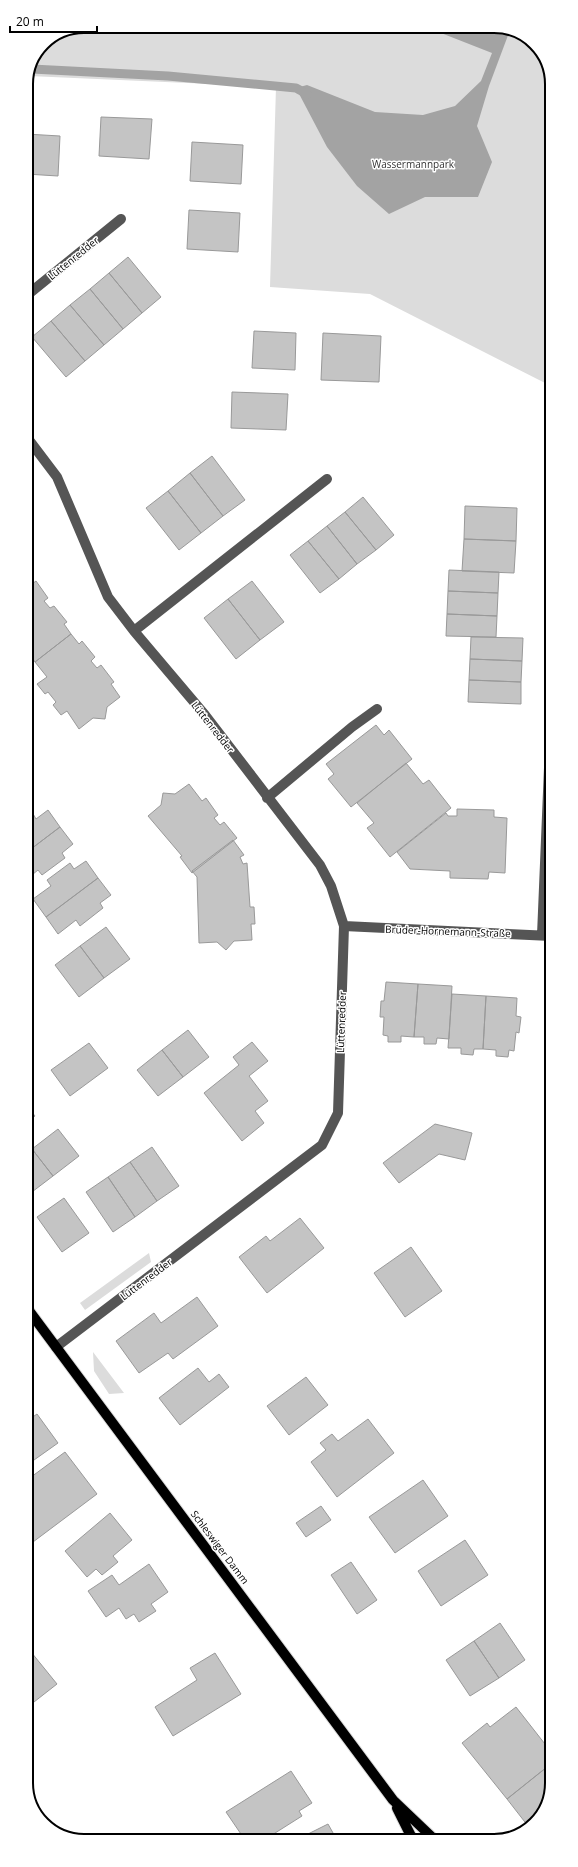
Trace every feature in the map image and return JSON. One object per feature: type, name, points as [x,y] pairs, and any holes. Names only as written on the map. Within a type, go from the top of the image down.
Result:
[{"type":"main road","name":"Schleswiger Damm","points":[[33,1316],[393,1800],[429,1834]]},
{"type":"main road","name":"Schleswiger Damm","points":[[393,1800],[410,1834]]},
{"type":"street","name":"Lüttenredder","points":[[33,290],[121,219]]},
{"type":"street","name":"Lüttenredder","points":[[33,445],[57,477],[108,597],[134,631],[205,715],[267,798],[320,865],[331,886],[344,926],[338,1113],[322,1145],[56,1347]]},
{"type":"street","points":[[134,631],[328,479]]},
{"type":"street","points":[[267,798],[352,727],[377,709]]},
{"type":"street","name":"Brüder-Hornemann-Straße","points":[[344,926],[545,935]]},
{"type":"green space","name":"Wassermannpark","points":[[84,33],[497,33],[519,40],[530,48],[536,56],[540,62],[545,78],[545,383],[370,294],[270,287],[276,87],[34,76],[37,65],[48,48],[65,37]]},
{"type":"green space","points":[[149,1253],[151,1262],[85,1310],[80,1303]]},
{"type":"green space","points":[[93,1352],[124,1393],[109,1394],[94,1371]]},
{"type":"shaded area","points":[[441,33],[497,33],[508,35],[489,86],[477,126],[492,162],[478,197],[425,197],[389,214],[357,186],[327,147],[296,88],[307,85],[375,112],[423,115],[455,106],[481,81],[492,53]]},
{"type":"building","points":[[101,117],[152,119],[149,159],[99,156]]},
{"type":"building","points":[[33,134],[60,136],[58,176],[33,174]]},
{"type":"building","points":[[192,142],[243,145],[241,184],[190,181]]},
{"type":"building","points":[[189,210],[240,213],[238,252],[187,249]]},
{"type":"building","points":[[128,257],[161,297],[142,313],[109,273]]},
{"type":"building","points":[[109,273],[142,313],[123,329],[90,289]]},
{"type":"building","points":[[90,289],[123,329],[104,345],[70,305]]},
{"type":"building","points":[[70,305],[104,345],[85,361],[51,321]]},
{"type":"building","points":[[51,321],[85,361],[66,377],[33,338],[33,336]]},
{"type":"building","points":[[254,331],[296,333],[295,370],[252,368]]},
{"type":"building","points":[[323,333],[381,336],[379,382],[321,380]]},
{"type":"building","points":[[232,392],[288,394],[286,430],[231,428]]},
{"type":"building","points":[[212,456],[245,500],[223,516],[190,473]]},
{"type":"building","points":[[190,473],[223,516],[201,533],[168,491]]},
{"type":"building","points":[[168,491],[201,533],[179,550],[146,508]]},
{"type":"building","points":[[363,497],[394,535],[376,550],[345,512]]},
{"type":"building","points":[[465,506],[517,508],[516,541],[464,539]]},
{"type":"building","points":[[345,512],[376,550],[357,564],[327,526]]},
{"type":"building","points":[[327,526],[357,564],[339,579],[308,541]]},
{"type":"building","points":[[464,539],[516,541],[514,573],[462,571]]},
{"type":"building","points":[[308,541],[339,579],[320,593],[290,555]]},
{"type":"building","points":[[449,570],[499,572],[498,593],[448,591]]},
{"type":"building","points":[[36,581],[48,598],[44,601],[50,608],[54,606],[67,622],[64,624],[71,634],[35,662],[33,659],[33,583]]},
{"type":"building","points":[[252,581],[284,622],[260,640],[228,599]]},
{"type":"building","points":[[448,591],[498,593],[497,616],[447,614]]},
{"type":"building","points":[[228,599],[260,640],[236,659],[204,618]]},
{"type":"building","points":[[447,614],[497,616],[496,637],[446,636]]},
{"type":"building","points":[[71,634],[79,644],[82,641],[95,657],[91,661],[97,668],[101,665],[114,682],[111,684],[120,697],[107,707],[105,719],[93,718],[79,729],[67,711],[61,715],[53,705],[56,702],[48,692],[45,694],[37,684],[47,677],[35,662]]},
{"type":"building","points":[[471,637],[523,638],[522,661],[470,659]]},
{"type":"building","points":[[470,659],[522,661],[521,682],[469,680]]},
{"type":"building","points":[[469,680],[521,682],[521,704],[468,702]]},
{"type":"building","points":[[376,725],[384,735],[389,730],[412,759],[351,807],[328,779],[334,774],[326,764]]},
{"type":"building","points":[[406,763],[423,784],[429,780],[451,808],[390,857],[367,828],[374,823],[357,803]]},
{"type":"building","points":[[189,784],[202,801],[206,798],[218,815],[214,818],[220,825],[224,822],[237,838],[192,873],[180,857],[182,856],[148,816],[161,805],[163,793],[175,794]]},
{"type":"building","points":[[457,809],[494,810],[494,817],[507,818],[505,873],[489,872],[488,879],[450,878],[450,871],[410,869],[397,852],[446,813],[448,816],[457,816]]},
{"type":"building","points":[[48,810],[60,827],[33,847],[33,814],[36,819]]},
{"type":"building","points":[[60,827],[73,844],[62,853],[65,858],[42,875],[38,870],[33,874],[33,847]]},
{"type":"building","points":[[233,840],[244,855],[240,857],[243,864],[247,863],[250,907],[254,907],[255,924],[251,924],[252,940],[234,941],[226,950],[217,942],[199,943],[197,877],[192,871]]},
{"type":"building","points":[[86,861],[98,878],[46,917],[33,899],[51,886],[47,880],[70,863],[74,869]]},
{"type":"building","points":[[98,878],[111,895],[100,903],[103,908],[80,926],[76,920],[58,934],[46,917]]},
{"type":"building","points":[[106,927],[130,959],[104,978],[80,946]]},
{"type":"building","points":[[80,946],[104,978],[79,997],[55,965]]},
{"type":"building","points":[[386,982],[418,984],[414,1037],[401,1036],[401,1042],[388,1042],[388,1036],[383,1035],[384,1017],[380,1017],[381,1001],[384,1001]]},
{"type":"building","points":[[418,984],[452,986],[449,1039],[437,1038],[436,1044],[424,1044],[424,1037],[414,1037]]},
{"type":"building","points":[[452,994],[486,996],[483,1049],[474,1049],[473,1055],[461,1054],[461,1048],[448,1048]]},
{"type":"building","points":[[486,996],[517,998],[516,1016],[521,1017],[519,1033],[516,1032],[514,1051],[509,1050],[508,1057],[496,1056],[496,1050],[483,1049]]},
{"type":"building","points":[[188,1030],[209,1057],[183,1077],[162,1050]]},
{"type":"building","points":[[252,1042],[268,1061],[249,1076],[268,1101],[255,1111],[264,1123],[242,1141],[204,1093],[239,1065],[233,1057]]},
{"type":"building","points":[[89,1043],[108,1068],[70,1096],[51,1070]]},
{"type":"building","points":[[162,1050],[183,1077],[158,1096],[137,1070]]},
{"type":"building","points":[[435,1124],[472,1133],[465,1160],[439,1154],[399,1183],[383,1163]]},
{"type":"building","points":[[58,1129],[79,1156],[53,1176],[33,1150],[33,1148]]},
{"type":"building","points":[[152,1147],[179,1186],[157,1201],[130,1162]]},
{"type":"building","points":[[33,1150],[53,1176],[33,1191]]},
{"type":"building","points":[[130,1162],[157,1201],[135,1217],[108,1177]]},
{"type":"building","points":[[108,1177],[135,1217],[113,1232],[86,1192]]},
{"type":"building","points":[[64,1198],[89,1233],[62,1252],[37,1217]]},
{"type":"building","points":[[300,1218],[324,1248],[267,1293],[239,1257],[266,1236],[270,1241]]},
{"type":"building","points":[[411,1247],[442,1291],[405,1317],[374,1273]]},
{"type":"building","points":[[197,1297],[218,1326],[173,1359],[168,1353],[139,1373],[116,1341],[154,1313],[161,1323]]},
{"type":"building","points":[[198,1368],[209,1382],[219,1374],[229,1387],[180,1425],[159,1398]]},
{"type":"building","points":[[306,1377],[328,1405],[289,1435],[267,1406]]},
{"type":"building","points":[[37,1414],[58,1443],[33,1461],[33,1417]]},
{"type":"building","points":[[368,1419],[394,1453],[337,1497],[311,1462],[326,1450],[320,1443],[332,1434],[338,1441]]},
{"type":"building","points":[[65,1452],[97,1494],[33,1542],[33,1476]]},
{"type":"building","points":[[423,1480],[448,1516],[395,1553],[369,1517]]},
{"type":"building","points":[[321,1506],[331,1520],[306,1537],[296,1523]]},
{"type":"building","points":[[110,1513],[132,1540],[113,1556],[118,1562],[102,1575],[96,1569],[87,1577],[65,1551]]},
{"type":"building","points":[[465,1540],[488,1575],[441,1606],[418,1571]]},
{"type":"building","points":[[351,1562],[377,1600],[357,1614],[331,1575]]},
{"type":"building","points":[[149,1564],[168,1592],[151,1604],[156,1611],[139,1622],[134,1614],[126,1619],[119,1608],[106,1617],[88,1591],[112,1575],[119,1585]]},
{"type":"building","points":[[500,1623],[525,1660],[499,1678],[474,1641]]},
{"type":"building","points":[[474,1641],[499,1678],[470,1696],[446,1660]]},
{"type":"building","points":[[215,1653],[241,1694],[173,1736],[155,1707],[197,1680],[190,1668]]},
{"type":"building","points":[[33,1654],[57,1684],[34,1702],[33,1701]]},
{"type":"building","points":[[516,1707],[545,1744],[545,1769],[507,1799],[462,1743],[487,1723],[490,1727]]},
{"type":"building","points":[[545,1769],[545,1789],[540,1805],[530,1819],[525,1823],[507,1799]]},
{"type":"building","points":[[291,1771],[312,1803],[299,1811],[302,1816],[274,1834],[241,1834],[226,1812]]},
{"type":"building","points":[[328,1824],[334,1834],[308,1834]]},
{"type":"waterway","points":[[36,69],[168,76],[296,88],[307,94]]}]
